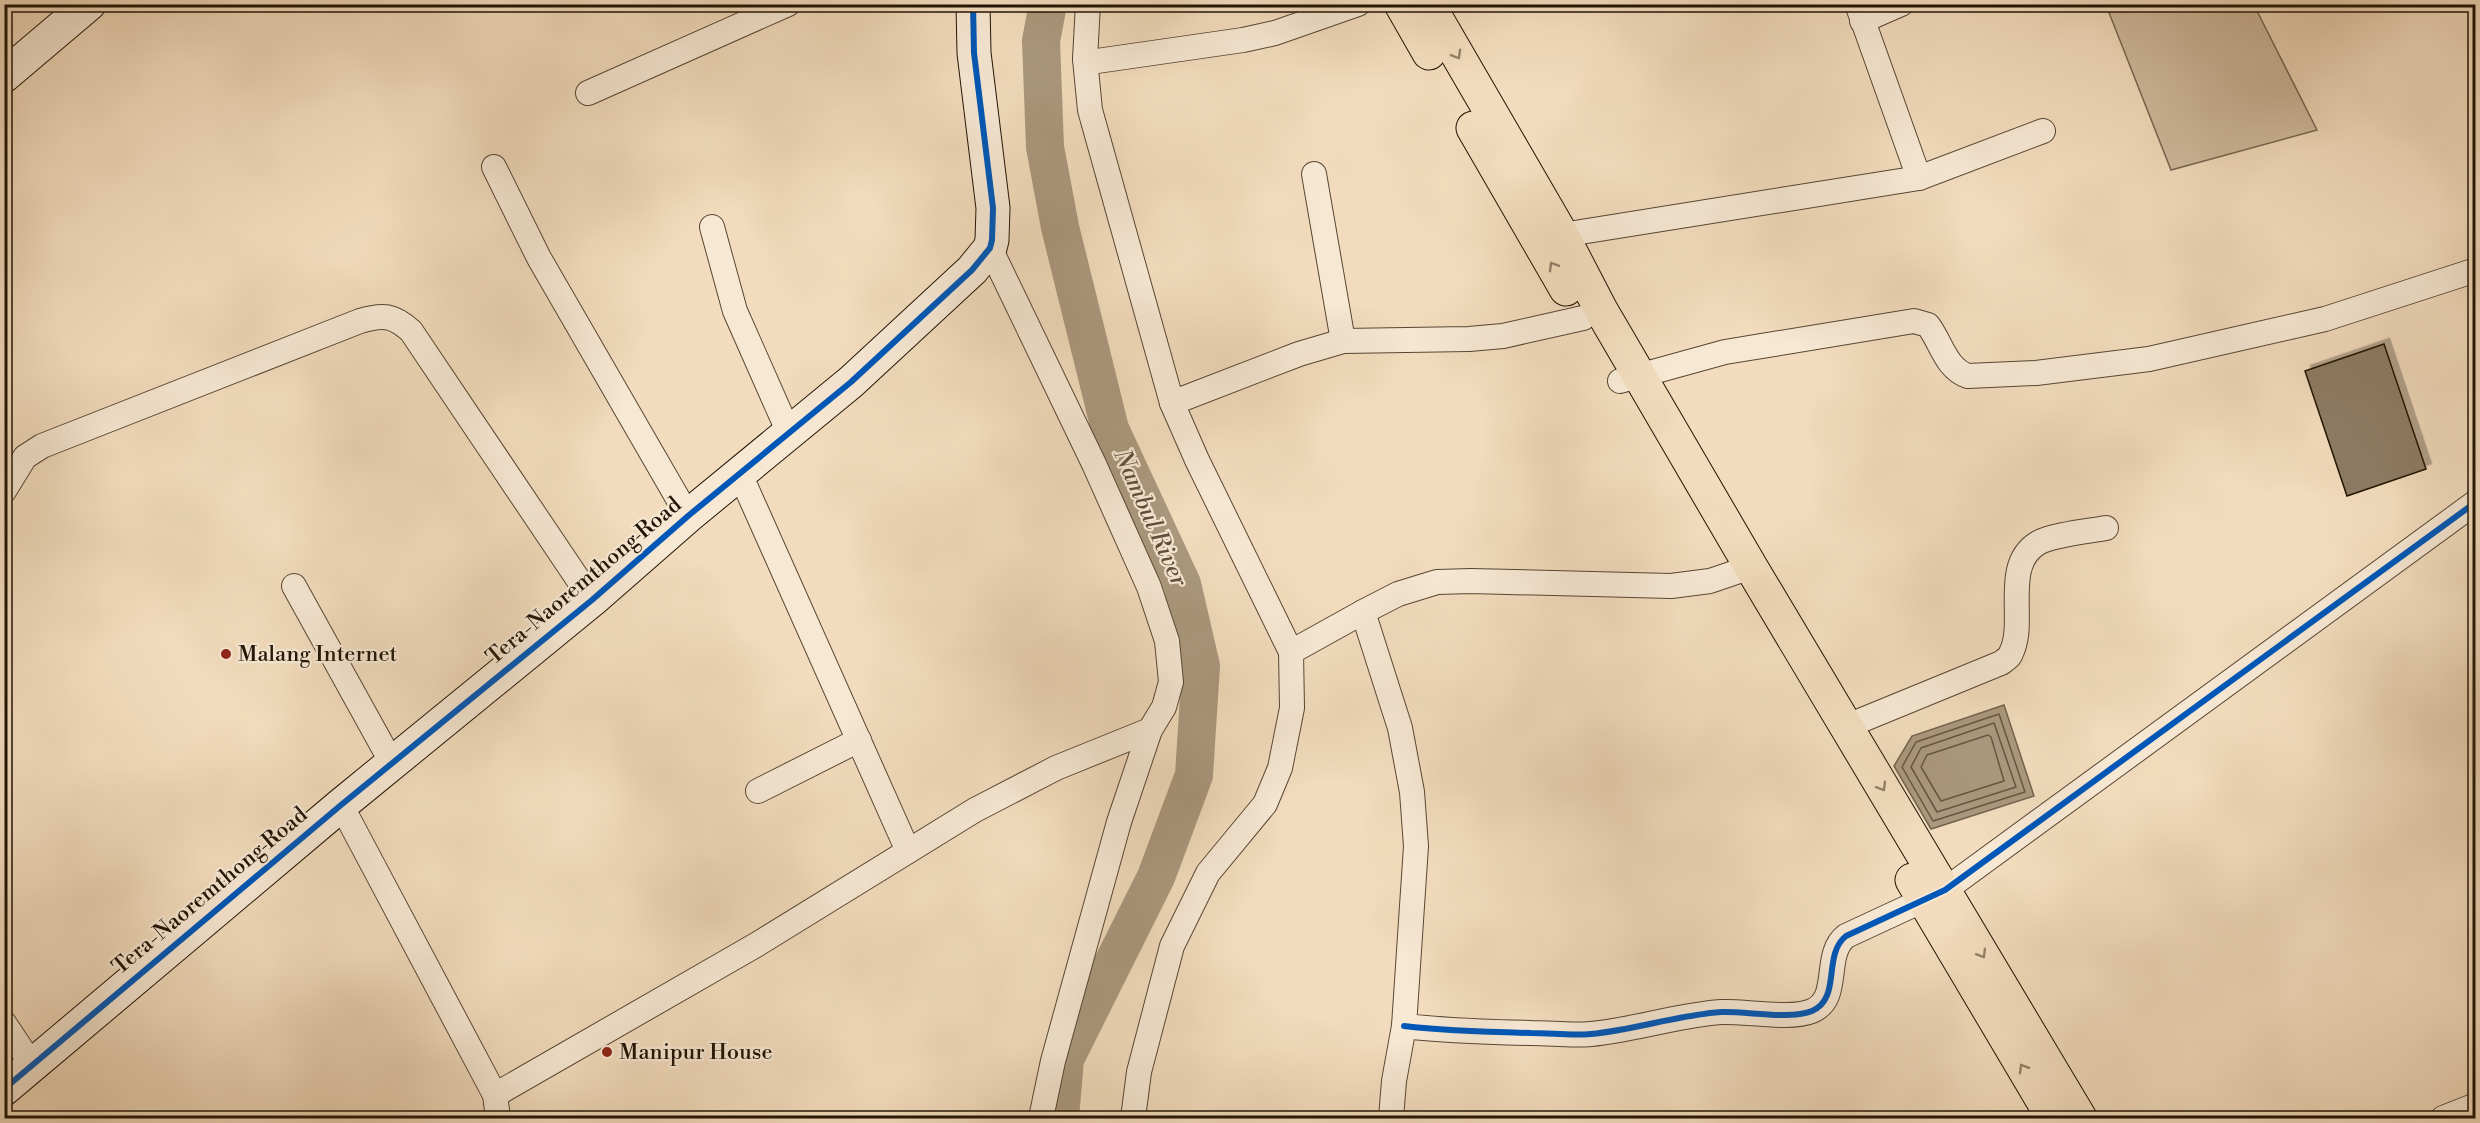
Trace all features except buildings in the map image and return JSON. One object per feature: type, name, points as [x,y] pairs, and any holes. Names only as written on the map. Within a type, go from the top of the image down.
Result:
[{"type":"main road","points":[[1401,4],[1583,318],[1630,379]]},
{"type":"main road","points":[[1428,4],[1562,235],[1601,310],[1630,379],[1741,570],[1934,895],[2080,1119]]},
{"type":"main road","points":[[1741,570],[1845,727],[2053,1119]]},
{"type":"street","points":[[4,76],[89,4]]},
{"type":"street","points":[[588,93],[788,4]]},
{"type":"street","points":[[973,4],[974,53],[993,208],[990,248],[1094,464],[1149,587],[1167,641],[1171,682],[1164,706],[1150,730],[1119,822],[1056,1050],[1041,1119]]},
{"type":"street","points":[[1088,4],[1085,59],[1090,110],[1172,403],[1197,460],[1291,652],[1292,708],[1276,780],[1265,804],[1208,873],[1172,946],[1139,1072],[1133,1119]]},
{"type":"street","points":[[1085,59],[1097,62],[1243,40],[1301,25],[1358,4]]},
{"type":"street","points":[[1901,4],[1860,13],[1919,178]]},
{"type":"street","points":[[1562,235],[1919,178],[2043,131]]},
{"type":"street","points":[[494,167],[539,258],[688,516]]},
{"type":"street","points":[[1314,174],[1342,341]]},
{"type":"street","points":[[712,227],[735,311],[789,433]]},
{"type":"street","name":"Tera-Naoremthong Road","points":[[4,1089],[341,805],[592,600],[688,516],[868,366],[972,270],[990,248]]},
{"type":"street","points":[[1630,379],[1725,352],[1914,321],[1928,325],[1941,344],[1952,367],[1959,373],[1968,375],[2036,373],[2149,359],[2325,318],[2475,270]]},
{"type":"street","points":[[4,491],[25,457],[42,446],[360,321],[390,317],[411,331],[592,600]]},
{"type":"street","points":[[1172,403],[1229,379],[1342,341],[1469,339],[1503,336],[1583,318]]},
{"type":"street","points":[[740,474],[908,851]]},
{"type":"street","points":[[1404,1026],[1432,1030],[1590,1034],[1723,1012],[1778,1015],[1812,1011],[1824,1003],[1828,993],[1834,950],[1838,942],[1855,930],[1934,895],[2475,502]]},
{"type":"street","points":[[1845,727],[2001,663],[2011,654],[2013,646],[2018,572],[2028,552],[2038,543],[2106,528]]},
{"type":"street","points":[[1291,652],[1398,594],[1437,582],[1671,586],[1710,581],[1741,570]]},
{"type":"street","points":[[294,586],[392,763]]},
{"type":"street","points":[[1363,612],[1400,728],[1412,792],[1416,846],[1404,1026],[1391,1119]]},
{"type":"street","points":[[495,1095],[756,945],[975,810],[1056,768],[1150,730]]},
{"type":"street","points":[[758,791],[859,740]]},
{"type":"street","points":[[341,805],[495,1095],[498,1119]]},
{"type":"street","points":[[4,1023],[32,1065]]},
{"type":"street","points":[[2443,1119],[2475,1105]]},
{"type":"shaded area","points":[[2106,5],[2254,5],[2317,130],[2171,170]]},
{"type":"water","points":[[2004,705],[2034,796],[1931,829],[1894,766],[1912,736]]},
{"type":"waterway","name":"Nambul River","points":[[1048,4],[1041,41],[1045,147],[1060,227],[1110,429],[1182,584],[1201,666],[1194,775],[1156,877],[1065,1059],[1060,1118]]},
{"type":"cycle path","points":[[4,1089],[341,805],[592,600],[688,516],[851,382],[972,270],[990,248],[993,208],[974,53],[973,4]]},
{"type":"cycle path","points":[[1404,1026],[1584,1035],[1721,1012],[1792,1015],[1812,1011],[1821,1005],[1827,996],[1835,954],[1839,944],[1846,936],[1945,890],[2476,502]]},
{"type":"place","name":"Malang Internet","points":[[226,654]]},
{"type":"place","name":"Manipur House","points":[[607,1052]]}]
